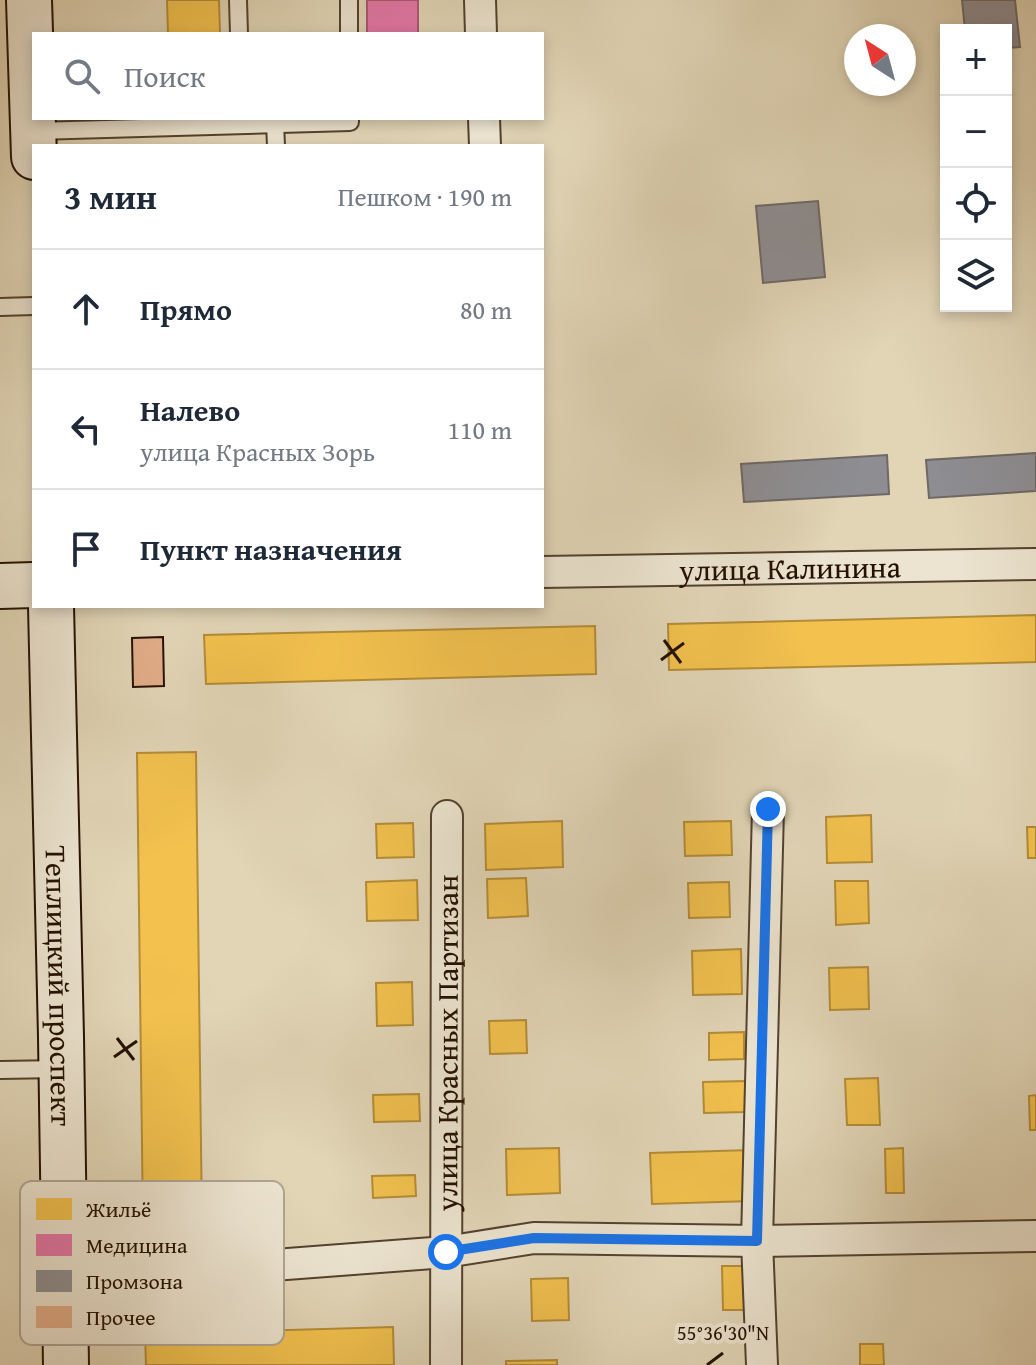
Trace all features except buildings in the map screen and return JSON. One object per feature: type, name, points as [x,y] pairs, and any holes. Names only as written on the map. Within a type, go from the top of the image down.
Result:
[{"type":"main road","points":[[29,0],[32,86]]},
{"type":"main road","points":[[33,120],[34,144]]},
{"type":"main road","points":[[0,586],[32,585]]},
{"type":"main road","name":"Теплицкий проспект","points":[[51,608],[63,1181]]},
{"type":"main road","name":"Теплицкий проспект","points":[[66,1345],[66,1365]]},
{"type":"street","points":[[480,0],[481,32]]},
{"type":"street","points":[[484,120],[485,144]]},
{"type":"street","name":"улица Калинина","points":[[544,572],[1036,564]]},
{"type":"street","points":[[762,1365],[757,1241],[768,809]]},
{"type":"street","name":"улица Красных Партизан","points":[[446,1365],[447,816]]},
{"type":"street","points":[[284,1264],[446,1252],[534,1238],[757,1241],[1036,1236]]},
{"type":"lane","points":[[238,0],[239,32]]},
{"type":"lane","points":[[349,0],[349,32]]},
{"type":"lane","points":[[34,144],[241,121],[350,120]]},
{"type":"lane","points":[[275,123],[276,144]]},
{"type":"lane","points":[[0,307],[32,306]]},
{"type":"lane","points":[[0,1070],[61,1069]]},
{"type":"route","points":[[446,1252],[534,1238],[757,1241],[768,809]]}]
